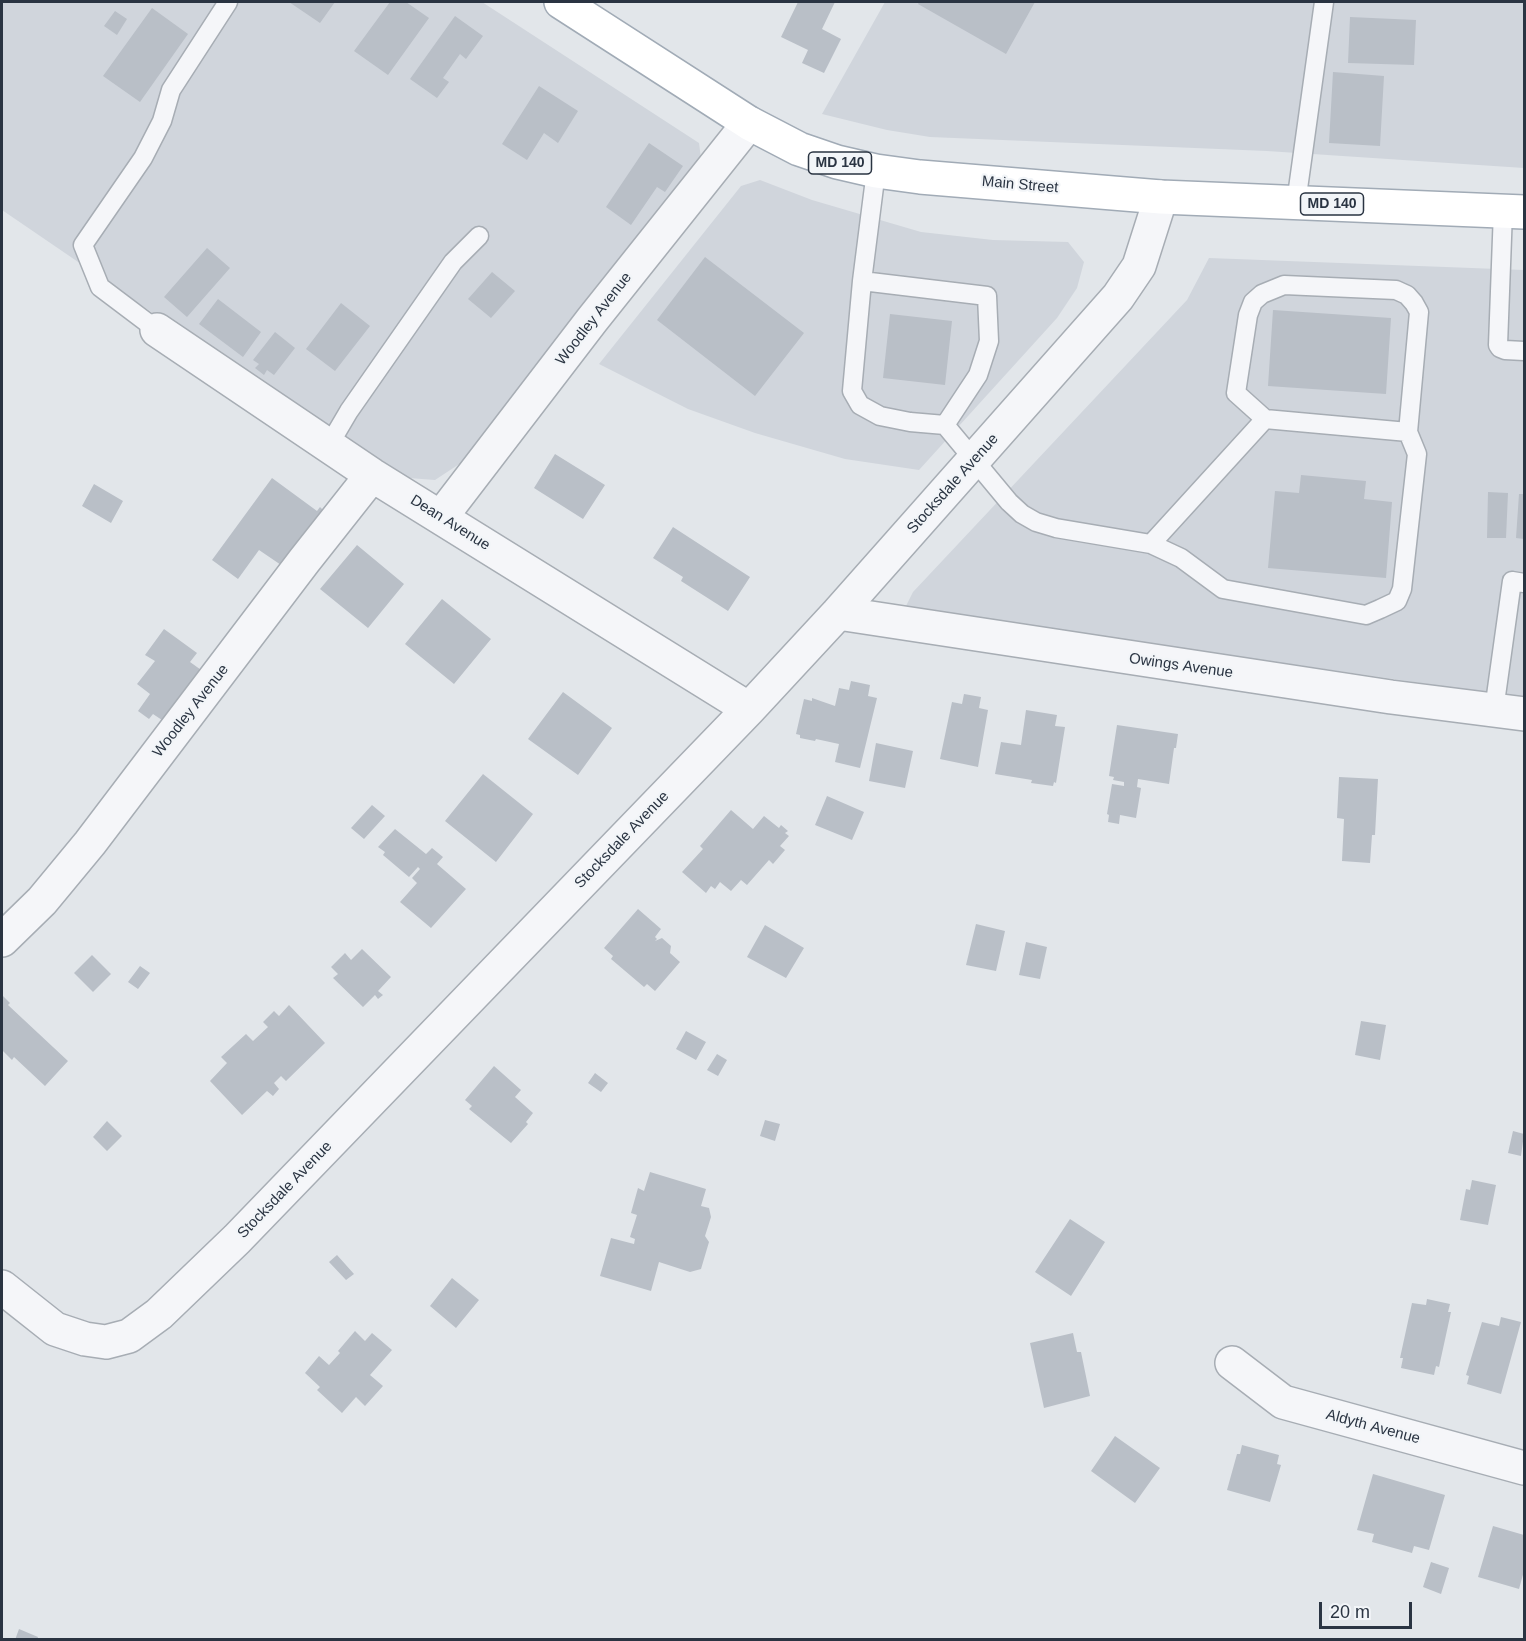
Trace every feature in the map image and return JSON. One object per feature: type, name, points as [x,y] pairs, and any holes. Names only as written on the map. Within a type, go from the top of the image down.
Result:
[{"type":"main road","name":"Main Street","points":[[561,2],[749,123],[808,152],[837,162],[876,171],[920,177],[1161,197],[1514,211]]},
{"type":"street","name":"Woodley Avenue","points":[[441,517],[749,123]]},
{"type":"street","name":"Stocksdale Avenue","points":[[2,1287],[55,1329],[85,1340],[106,1342],[129,1336],[159,1314],[246,1231],[749,709],[838,613],[1118,297],[1139,266],[1161,197]]},
{"type":"street","name":"Dean Avenue","points":[[157,330],[372,475],[749,709]]},
{"type":"street","name":"Woodley Avenue","points":[[2,940],[42,901],[90,843],[372,475]]},
{"type":"street","name":"Owings Avenue","points":[[838,613],[1391,697],[1509,712]]},
{"type":"street","name":"Aldyth Avenue","points":[[1232,1363],[1282,1402],[1524,1468]]},
{"type":"lane","points":[[157,330],[100,287],[83,245],[143,158],[162,121],[171,90],[228,2]]},
{"type":"lane","points":[[1296,203],[1324,2]]},
{"type":"lane","points":[[876,171],[862,280],[852,391],[860,405],[880,416],[910,422],[945,425],[1009,502],[1022,514],[1036,522],[1056,528],[1151,544],[1181,558],[1223,589],[1366,615],[1397,601],[1402,589],[1417,454],[1408,432],[1419,312],[1407,295],[1396,290],[1284,285],[1262,294],[1252,302],[1236,393],[1265,418],[1408,432]]},
{"type":"lane","points":[[1514,211],[1498,345],[1505,350],[1524,351]]},
{"type":"lane","points":[[329,445],[349,411],[453,262],[479,236]]},
{"type":"lane","points":[[862,280],[987,297],[989,341],[978,375],[945,425]]},
{"type":"lane","points":[[1151,544],[1265,418]]},
{"type":"lane","points":[[1509,712],[1512,581],[1524,583]]},
{"type":"shaded area","points":[[2,2],[482,2],[699,143],[702,166],[476,453],[435,480],[409,478],[352,449],[2,210]]},
{"type":"shaded area","points":[[885,2],[1524,2],[1524,168],[1267,151],[930,137],[887,130],[822,114]]},
{"type":"shaded area","points":[[760,180],[812,200],[921,232],[993,240],[1068,242],[1084,262],[1077,288],[1057,318],[919,470],[845,459],[755,433],[688,409],[599,364],[741,186]]},
{"type":"shaded area","points":[[1209,258],[1524,270],[1524,698],[905,608],[913,592],[1187,300]]},
{"type":"building","points":[[289,2],[335,2],[320,23]]},
{"type":"building","points":[[390,2],[406,2],[429,18],[388,75],[354,51]]},
{"type":"building","points":[[798,2],[835,2],[822,29],[841,39],[824,73],[802,63],[808,50],[781,37]]},
{"type":"building","points":[[919,2],[1035,2],[1006,54],[918,4]]},
{"type":"building","points":[[152,8],[188,34],[140,102],[103,76]]},
{"type":"building","points":[[115,11],[127,19],[117,35],[104,26]]},
{"type":"building","points":[[455,16],[483,36],[466,59],[460,54],[443,78],[449,82],[437,98],[410,79]]},
{"type":"building","points":[[1350,17],[1416,20],[1414,65],[1348,63]]},
{"type":"building","points":[[1333,72],[1384,76],[1380,146],[1329,143]]},
{"type":"building","points":[[539,86],[578,111],[558,143],[544,133],[527,160],[502,144]]},
{"type":"building","points":[[649,143],[683,166],[665,192],[657,187],[631,225],[606,207]]},
{"type":"building","points":[[207,248],[230,268],[187,317],[164,297]]},
{"type":"building","points":[[705,257],[804,333],[755,396],[657,320]]},
{"type":"building","points":[[492,272],[515,291],[491,318],[468,299]]},
{"type":"building","points":[[218,299],[261,332],[243,357],[199,324]]},
{"type":"building","points":[[341,303],[370,326],[335,371],[306,349]]},
{"type":"building","points":[[1273,310],[1391,318],[1386,394],[1268,386]]},
{"type":"building","points":[[890,314],[952,321],[945,385],[883,378]]},
{"type":"building","points":[[275,332],[295,348],[274,375],[267,370],[264,375],[255,368],[259,364],[253,360]]},
{"type":"building","points":[[555,454],[605,485],[583,519],[534,488]]},
{"type":"building","points":[[1301,475],[1366,481],[1364,499],[1392,502],[1386,578],[1268,568],[1275,491],[1299,493]]},
{"type":"building","points":[[272,478],[317,511],[320,507],[324,511],[284,567],[259,550],[238,579],[212,560]]},
{"type":"building","points":[[94,484],[123,501],[111,523],[82,506]]},
{"type":"building","points":[[1488,492],[1508,493],[1506,538],[1487,538]]},
{"type":"building","points":[[1519,494],[1524,494],[1524,539],[1516,538]]},
{"type":"building","points":[[673,527],[750,577],[728,611],[681,581],[683,577],[653,558]]},
{"type":"building","points":[[357,545],[404,584],[368,628],[320,589]]},
{"type":"building","points":[[442,599],[491,639],[454,684],[405,644]]},
{"type":"building","points":[[164,629],[197,653],[190,662],[204,672],[175,711],[171,709],[162,720],[153,714],[149,719],[138,711],[150,694],[137,684],[155,661],[145,655]]},
{"type":"building","points":[[851,681],[870,685],[868,696],[877,698],[860,768],[835,762],[839,744],[800,738],[800,735],[796,734],[804,699],[812,701],[812,698],[835,706],[839,688],[849,690]]},
{"type":"building","points":[[563,692],[612,728],[578,775],[528,739]]},
{"type":"building","points":[[964,694],[981,697],[979,708],[988,710],[978,767],[940,759],[952,702],[962,704]]},
{"type":"building","points":[[1026,710],[1057,715],[1055,726],[1065,727],[1056,783],[1054,782],[1053,786],[995,774],[1001,742],[1021,745]]},
{"type":"building","points":[[1117,725],[1178,734],[1169,784],[1138,779],[1137,787],[1141,788],[1136,818],[1120,815],[1119,824],[1108,822],[1109,815],[1107,814],[1112,784],[1124,786],[1124,782],[1113,780],[1114,777],[1109,776]]},
{"type":"building","points":[[876,743],[913,751],[905,788],[869,781]]},
{"type":"building","points":[[483,774],[533,814],[496,862],[445,821]]},
{"type":"building","points":[[1339,777],[1378,779],[1375,835],[1372,835],[1370,863],[1342,861],[1344,819],[1337,818]]},
{"type":"building","points":[[827,796],[864,812],[852,840],[815,825]]},
{"type":"building","points":[[372,805],[385,816],[364,839],[351,828]]},
{"type":"building","points":[[731,810],[753,829],[764,816],[779,828],[781,825],[788,831],[785,833],[789,836],[780,846],[785,850],[773,864],[769,860],[747,885],[741,880],[731,891],[720,882],[715,889],[711,886],[706,893],[682,872],[703,849],[700,846]]},
{"type":"building","points":[[395,829],[426,854],[432,848],[443,857],[437,864],[466,889],[431,928],[400,902],[417,883],[412,878],[420,869],[418,867],[409,877],[383,855],[385,852],[378,847]]},
{"type":"building","points":[[638,909],[661,929],[655,941],[662,938],[671,946],[670,953],[680,962],[655,991],[647,984],[644,987],[611,959],[613,956],[604,948]]},
{"type":"building","points":[[976,924],[1005,931],[996,971],[966,965]]},
{"type":"building","points":[[765,925],[804,948],[786,978],[747,957]]},
{"type":"building","points":[[1026,942],[1047,947],[1040,979],[1019,975]]},
{"type":"building","points":[[362,949],[391,977],[378,991],[383,995],[378,999],[375,995],[363,1007],[333,978],[338,974],[331,967],[345,953],[351,960]]},
{"type":"building","points":[[92,955],[111,974],[93,992],[74,973]]},
{"type":"building","points":[[140,966],[150,973],[138,989],[128,982]]},
{"type":"building","points":[[2,995],[10,1003],[8,1005],[68,1061],[45,1086],[14,1057],[12,1060],[2,1050]]},
{"type":"building","points":[[289,1005],[325,1043],[286,1081],[281,1076],[274,1083],[279,1089],[273,1096],[267,1091],[242,1115],[210,1081],[227,1063],[221,1057],[246,1034],[253,1041],[268,1027],[263,1022],[274,1011],[279,1016]]},
{"type":"building","points":[[1361,1021],[1386,1025],[1380,1060],[1355,1055]]},
{"type":"building","points":[[686,1031],[706,1042],[696,1060],[676,1049]]},
{"type":"building","points":[[717,1054],[727,1060],[718,1076],[707,1070]]},
{"type":"building","points":[[494,1066],[521,1090],[515,1097],[533,1113],[526,1122],[528,1124],[511,1143],[469,1109],[472,1106],[465,1100]]},
{"type":"building","points":[[595,1073],[608,1083],[601,1092],[588,1083]]},
{"type":"building","points":[[765,1120],[780,1124],[775,1141],[760,1136]]},
{"type":"building","points":[[107,1121],[122,1136],[107,1151],[93,1137]]},
{"type":"building","points":[[1513,1131],[1524,1134],[1521,1156],[1508,1153]]},
{"type":"building","points":[[650,1172],[706,1189],[701,1206],[709,1208],[711,1217],[705,1236],[709,1242],[701,1269],[690,1272],[659,1262],[651,1291],[600,1276],[611,1238],[634,1244],[635,1239],[630,1237],[637,1215],[631,1213],[638,1188],[644,1191]]},
{"type":"building","points":[[1472,1180],[1496,1185],[1488,1225],[1460,1220],[1466,1189],[1470,1190]]},
{"type":"building","points":[[1070,1219],[1105,1242],[1071,1296],[1035,1272]]},
{"type":"building","points":[[337,1255],[354,1274],[346,1280],[329,1262]]},
{"type":"building","points":[[452,1278],[479,1300],[456,1328],[430,1306]]},
{"type":"building","points":[[1427,1299],[1450,1304],[1448,1312],[1451,1312],[1439,1367],[1436,1366],[1434,1375],[1401,1368],[1403,1358],[1400,1358],[1412,1303],[1426,1305]]},
{"type":"building","points":[[1501,1317],[1521,1322],[1501,1394],[1467,1384],[1469,1376],[1466,1375],[1482,1322],[1499,1326]]},
{"type":"building","points":[[355,1331],[365,1341],[372,1333],[392,1350],[370,1375],[383,1386],[365,1406],[356,1397],[342,1413],[317,1390],[320,1387],[305,1373],[319,1356],[329,1365]]},
{"type":"building","points":[[1073,1333],[1077,1352],[1081,1352],[1090,1396],[1044,1408],[1030,1343]]},
{"type":"building","points":[[1115,1436],[1160,1468],[1135,1503],[1091,1471]]},
{"type":"building","points":[[1242,1445],[1279,1455],[1277,1464],[1281,1465],[1270,1502],[1227,1490],[1237,1454],[1240,1454]]},
{"type":"building","points":[[1373,1474],[1445,1495],[1429,1550],[1414,1546],[1412,1553],[1372,1542],[1374,1534],[1357,1530]]},
{"type":"building","points":[[1493,1526],[1524,1535],[1524,1571],[1519,1589],[1478,1577]]},
{"type":"building","points":[[1431,1562],[1449,1568],[1441,1594],[1423,1587]]},
{"type":"building","points":[[19,1629],[38,1637],[37,1640],[15,1640]]}]
